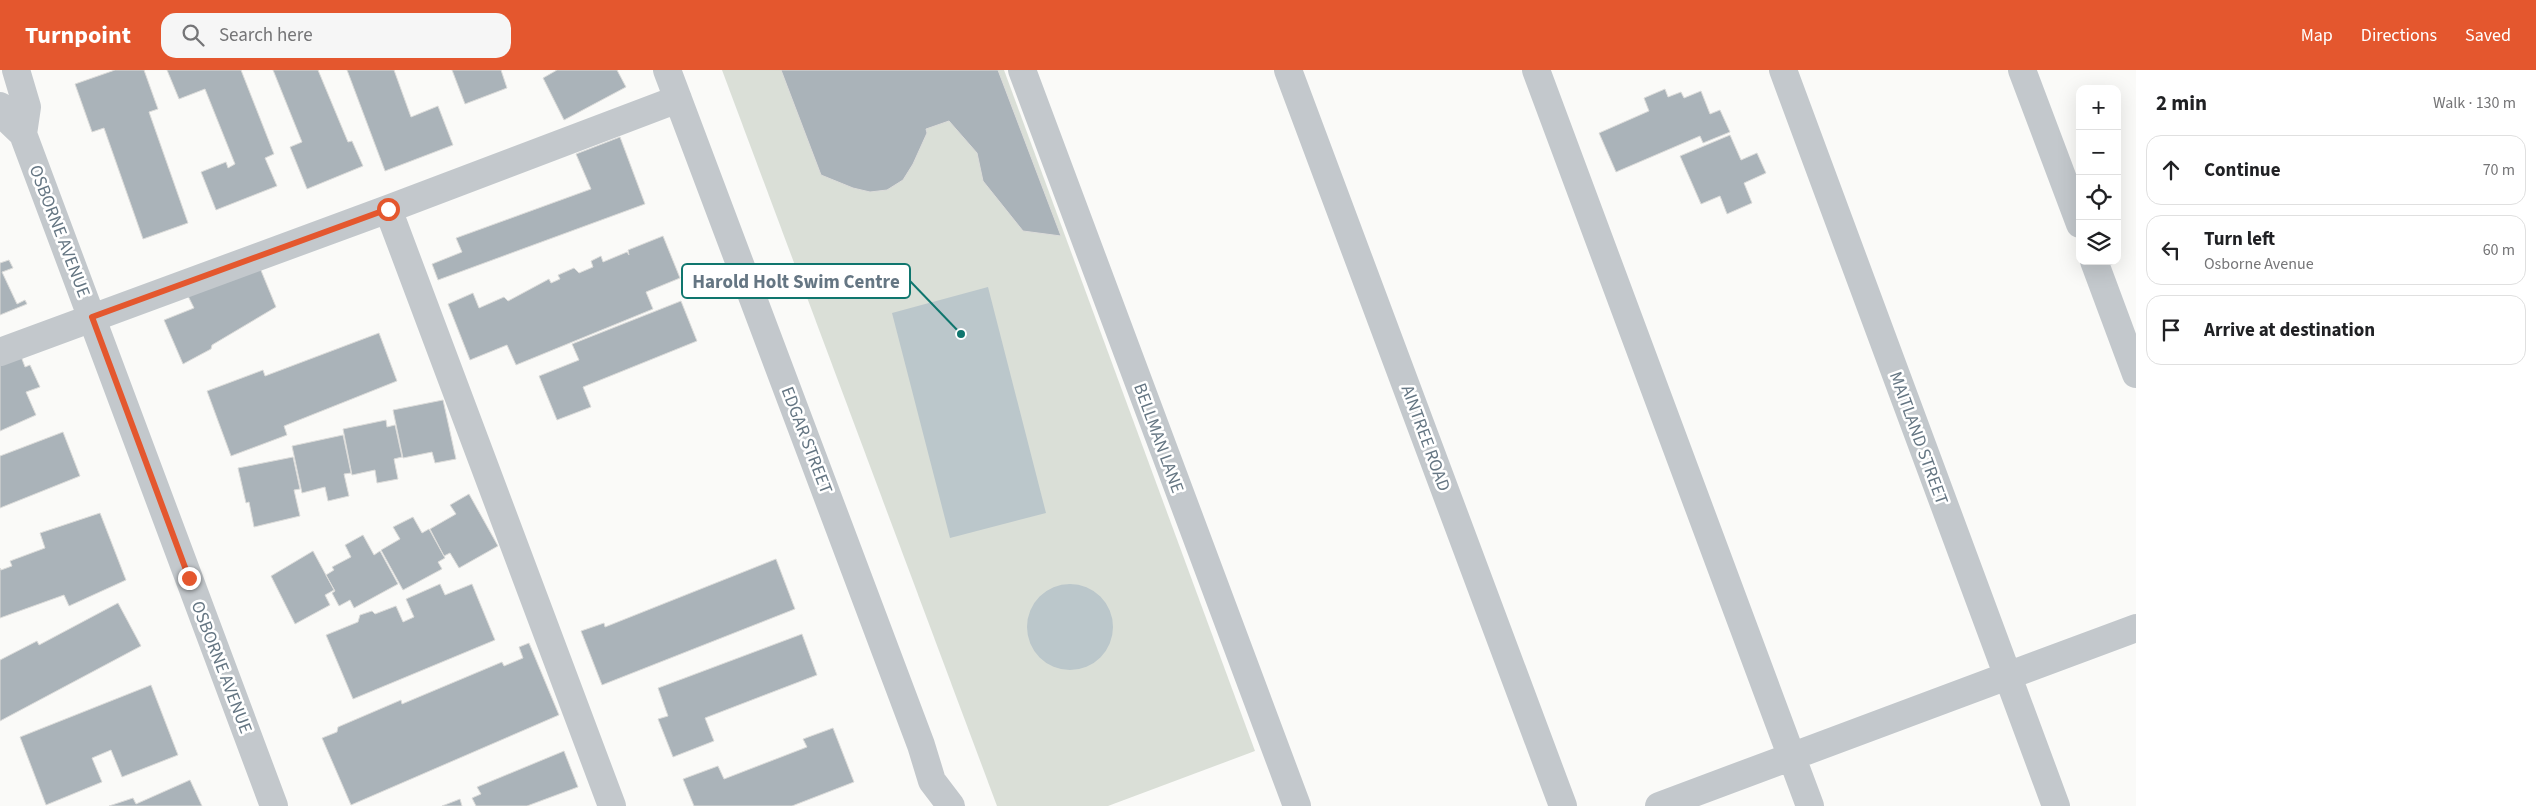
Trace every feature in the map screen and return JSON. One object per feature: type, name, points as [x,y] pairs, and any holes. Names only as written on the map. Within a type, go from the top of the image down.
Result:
[{"type":"street","name":"OSBORNE AVENUE","points":[[16,70],[27,107],[23,134]]},
{"type":"street","name":"EDGAR STREET","points":[[667,70],[828,494],[921,745],[932,780],[951,806]]},
{"type":"street","name":"BELLMAN LANE","points":[[1022,70],[1297,806]]},
{"type":"street","name":"AINTREE ROAD","points":[[1288,70],[1563,806]]},
{"type":"street","points":[[1536,70],[1810,806]]},
{"type":"street","name":"MAITLAND STREET","points":[[1782,70],[2056,806]]},
{"type":"street","points":[[2022,70],[2078,220]]},
{"type":"street","points":[[0,352],[388,209],[678,99]]},
{"type":"street","name":"OSBORNE AVENUE","points":[[0,106],[4,116],[23,134],[274,806]]},
{"type":"street","points":[[388,209],[612,806]]},
{"type":"street","points":[[2095,265],[2136,374]]},
{"type":"street","points":[[1659,806],[2136,628]]},
{"type":"shaded area","points":[[722,70],[1004,70],[1255,751],[1108,806],[997,806]]},
{"type":"shaded area","points":[[988,287],[1046,513],[950,538],[892,313]]},
{"type":"shaded area","points":[[1070,584],[1087,587],[1101,596],[1110,610],[1113,627],[1110,644],[1101,658],[1087,667],[1070,670],[1053,667],[1039,658],[1030,644],[1027,627],[1030,610],[1039,596],[1053,587]]},
{"type":"building","points":[[115,70],[144,70],[158,109],[149,112],[188,223],[143,239],[104,128],[92,132],[75,84]]},
{"type":"building","points":[[167,70],[241,70],[274,154],[265,158],[277,186],[216,210],[201,172],[226,162],[228,168],[235,164],[205,89],[179,99]]},
{"type":"building","points":[[273,70],[318,70],[348,142],[352,141],[363,166],[307,189],[290,147],[302,142]]},
{"type":"building","points":[[347,70],[394,70],[411,117],[438,106],[453,145],[385,171]]},
{"type":"building","points":[[452,70],[501,70],[507,88],[465,104]]},
{"type":"building","points":[[557,70],[617,70],[626,87],[564,120],[543,78]]},
{"type":"building","points":[[781,70],[998,70],[1061,236],[1023,231],[983,181],[977,153],[949,121],[926,129],[927,133],[913,164],[903,180],[887,190],[870,192],[853,188],[821,175]]},
{"type":"building","points":[[1665,89],[1668,97],[1681,92],[1684,98],[1701,91],[1710,114],[1720,110],[1730,132],[1703,143],[1700,136],[1616,172],[1599,133],[1649,111],[1644,98]]},
{"type":"building","points":[[1730,135],[1741,160],[1757,153],[1766,173],[1744,183],[1752,203],[1727,214],[1720,196],[1701,204],[1680,156]]},
{"type":"building","points":[[620,137],[645,204],[438,280],[432,264],[462,252],[456,238],[591,189],[576,154]]},
{"type":"building","points":[[663,236],[680,278],[646,292],[653,309],[516,365],[507,345],[470,360],[448,304],[473,293],[479,308],[504,297],[508,301],[549,279],[551,283],[560,279],[558,275],[574,268],[579,273],[593,267],[591,261],[601,256],[603,262],[627,252],[629,255],[628,250]]},
{"type":"building","points":[[9,260],[13,268],[2,272],[17,304],[25,300],[27,304],[0,315],[0,263]]},
{"type":"building","points":[[260,268],[276,307],[212,345],[211,349],[183,364],[164,320],[194,308],[188,296]]},
{"type":"building","points":[[681,301],[697,341],[583,387],[591,407],[557,420],[539,376],[579,360],[572,344]]},
{"type":"building","points":[[379,333],[397,381],[284,426],[287,435],[231,456],[207,391],[263,370],[265,376]]},
{"type":"building","points":[[19,351],[25,367],[30,365],[40,387],[26,392],[36,415],[0,431],[0,359]]},
{"type":"building","points":[[443,400],[456,459],[435,463],[432,452],[403,458],[393,410]]},
{"type":"building","points":[[386,420],[387,427],[395,425],[402,457],[394,459],[398,479],[377,483],[375,470],[352,475],[343,429]]},
{"type":"building","points":[[63,432],[80,476],[0,508],[0,456]]},
{"type":"building","points":[[343,435],[351,473],[344,474],[349,496],[328,501],[325,487],[302,493],[292,446]]},
{"type":"building","points":[[293,457],[300,489],[294,490],[300,516],[254,527],[249,502],[246,503],[238,468]]},
{"type":"building","points":[[469,494],[498,546],[459,568],[450,553],[444,556],[430,529],[456,514],[450,505]]},
{"type":"building","points":[[100,513],[126,580],[69,606],[64,595],[0,618],[0,568],[1,570],[12,566],[10,561],[45,548],[40,533]]},
{"type":"building","points":[[413,517],[422,533],[429,529],[445,558],[438,562],[442,569],[403,590],[381,550],[400,539],[393,527]]},
{"type":"building","points":[[363,535],[374,555],[380,551],[398,584],[354,608],[350,600],[339,606],[332,593],[335,591],[326,575],[334,570],[332,567],[351,557],[345,545]]},
{"type":"building","points":[[313,551],[334,590],[325,595],[330,605],[295,624],[271,576]]},
{"type":"building","points":[[776,559],[795,609],[602,685],[581,631],[604,623],[605,627]]},
{"type":"building","points":[[440,584],[445,595],[472,584],[495,640],[353,699],[326,635],[358,622],[360,615],[372,611],[375,614],[396,606],[403,622],[414,617],[406,599]]},
{"type":"building","points":[[118,603],[141,646],[0,721],[0,660],[37,641],[39,645]]},
{"type":"building","points":[[802,634],[817,675],[705,718],[714,741],[673,757],[658,719],[668,716],[658,688]]},
{"type":"building","points":[[529,643],[559,715],[351,805],[322,738],[337,732],[338,727],[401,700],[402,704],[502,662],[504,666],[523,658],[519,647]]},
{"type":"building","points":[[151,685],[178,755],[122,777],[111,750],[92,758],[102,782],[46,805],[20,737]]},
{"type":"building","points":[[833,728],[854,782],[792,806],[694,806],[683,779],[718,766],[724,779],[807,747],[803,739]]},
{"type":"building","points":[[564,751],[578,787],[527,806],[476,806],[472,798],[481,794],[477,787]]},
{"type":"building","points":[[190,780],[202,806],[109,806],[133,798],[136,804]]},
{"type":"building","points":[[460,799],[462,806],[442,806]]},
{"type":"place","name":"Harold Holt Swim Centre","points":[[961,334]]},
{"type":"route","points":[[189,578],[92,317],[388,209]]}]
